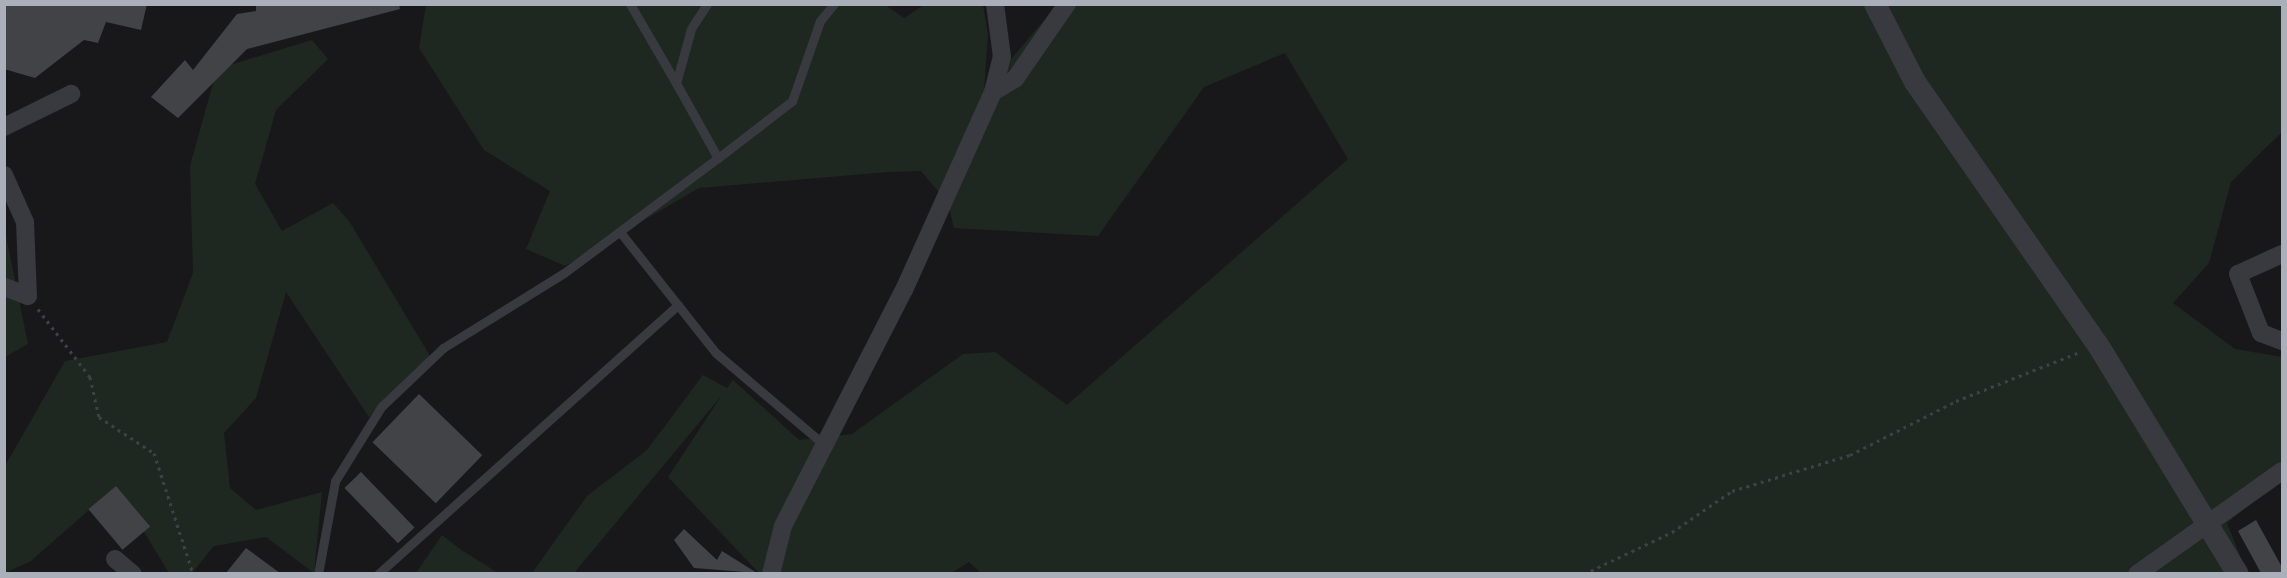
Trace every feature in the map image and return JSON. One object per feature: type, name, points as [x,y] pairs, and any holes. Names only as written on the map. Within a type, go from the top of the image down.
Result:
[{"type":"street","points":[[771,573],[783,526],[822,443],[903,290],[993,92],[1002,57],[995,4]]},
{"type":"street","points":[[993,92],[1015,79],[1067,4]]},
{"type":"street","points":[[1875,4],[1915,82],[2098,345],[2209,519],[2238,573]]},
{"type":"street","points":[[4,127],[71,94]]},
{"type":"street","points":[[4,175],[25,222],[28,296],[4,287]]},
{"type":"street","points":[[2283,254],[2238,274],[2261,333],[2283,341]]},
{"type":"street","points":[[2137,573],[2209,519],[2283,471]]},
{"type":"street","points":[[115,559],[133,573]]},
{"type":"lane","points":[[630,4],[718,158]]},
{"type":"lane","points":[[676,83],[691,29],[707,4]]},
{"type":"lane","points":[[318,573],[335,481],[381,407],[443,348],[620,232],[792,101],[820,21],[834,4]]},
{"type":"lane","points":[[620,232],[716,353],[822,443]]},
{"type":"lane","points":[[378,573],[678,305]]},
{"type":"path","points":[[28,296],[90,377],[99,417],[154,453],[194,573]]},
{"type":"path","points":[[1584,573],[1672,532],[1732,491],[1850,455],[1956,400],[2098,345]]},
{"type":"shaded area","points":[[884,4],[904,18],[924,5],[983,5],[988,35],[984,91],[1057,5],[2282,5],[2282,132],[2231,182],[2209,263],[2173,303],[2235,349],[2282,357],[2282,478],[2227,523],[2247,573],[982,574],[969,562],[951,573],[759,573],[668,477],[722,395],[574,573],[532,573],[587,496],[647,450],[703,375],[727,388],[733,380],[799,440],[852,434],[963,354],[995,352],[1067,405],[1348,159],[1285,53],[1204,87],[1098,236],[954,228],[948,203],[921,171],[888,172],[699,188],[565,266],[526,249],[550,191],[484,150],[419,48],[426,5]]},
{"type":"shaded area","points":[[312,40],[328,59],[276,110],[255,184],[282,231],[333,203],[349,221],[430,356],[369,417],[286,292],[256,398],[224,433],[230,488],[256,510],[322,492],[314,573],[266,537],[214,546],[192,573],[169,573],[116,486],[31,561],[5,573],[5,466],[65,361],[167,342],[193,273],[190,166],[217,69]]},
{"type":"shaded area","points":[[4,226],[28,344],[5,357],[4,357]]},
{"type":"shaded area","points":[[442,535],[460,549],[498,573],[416,573]]},
{"type":"building","points":[[4,4],[147,4],[141,30],[106,22],[98,43],[84,40],[35,78],[4,69]]},
{"type":"building","points":[[256,4],[399,4],[400,9],[247,49],[178,118],[151,97],[185,60],[193,70],[237,14],[256,11]]},
{"type":"building","points":[[419,394],[482,455],[436,503],[372,442]]},
{"type":"building","points":[[361,472],[414,527],[398,543],[344,488]]},
{"type":"building","points":[[116,486],[150,527],[122,550],[88,509]]},
{"type":"building","points":[[2256,520],[2283,569],[2283,573],[2261,573],[2238,531]]},
{"type":"building","points":[[684,529],[717,560],[722,551],[757,573],[694,568],[674,540]]},
{"type":"building","points":[[246,548],[280,573],[226,573]]}]
